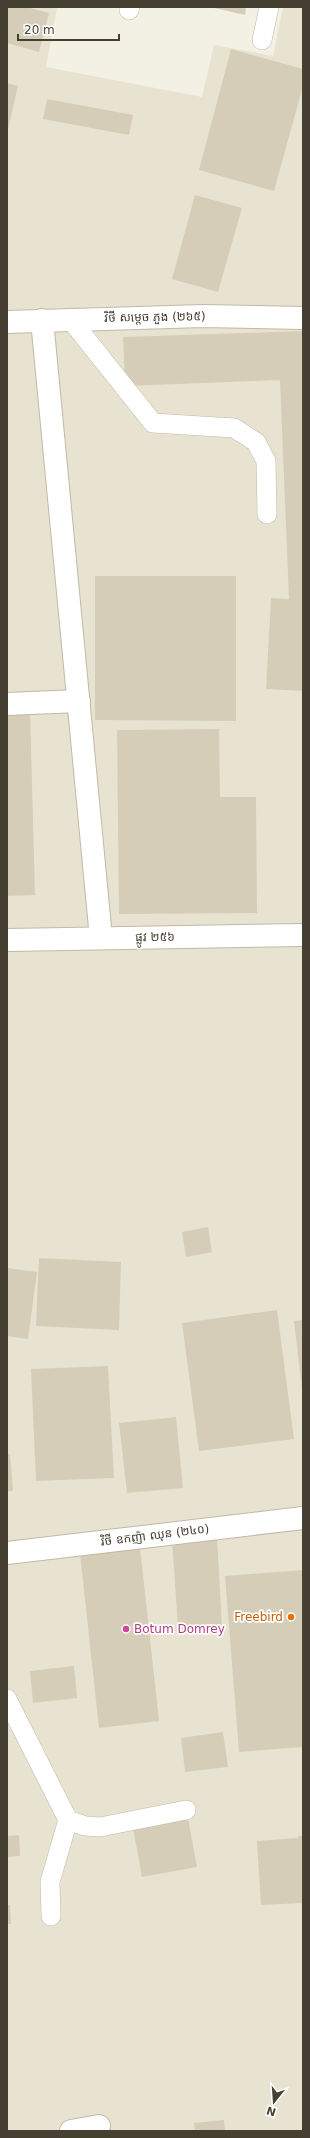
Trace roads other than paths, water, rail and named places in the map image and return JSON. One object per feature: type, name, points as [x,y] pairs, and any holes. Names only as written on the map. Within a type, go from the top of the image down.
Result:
[{"type":"street","name":"វិថី សម្តេច ភួង (២៦៥)","points":[[7,322],[203,316],[303,318]]},
{"type":"street","points":[[42,320],[101,938]]},
{"type":"street","points":[[7,704],[79,701]]},
{"type":"street","name":"ផ្លូវ ២៥៦","points":[[7,940],[303,935]]},
{"type":"street","name":"វិថី ឧកញ៉ា ឈុន (២៤០)","points":[[7,1553],[303,1518]]},
{"type":"street","points":[[71,2131],[99,2126]]},
{"type":"lane","points":[[262,40],[269,7]]},
{"type":"lane","points":[[71,320],[154,423],[234,428],[256,442],[266,462],[267,514]]},
{"type":"lane","points":[[7,1699],[68,1820],[50,1882],[51,1916]]},
{"type":"lane","points":[[68,1820],[85,1826],[100,1827],[186,1810]]},
{"type":"place","name":"Freebird","points":[[291,1617]]},
{"type":"place","name":"Botum Domrey","points":[[126,1629]]}]
